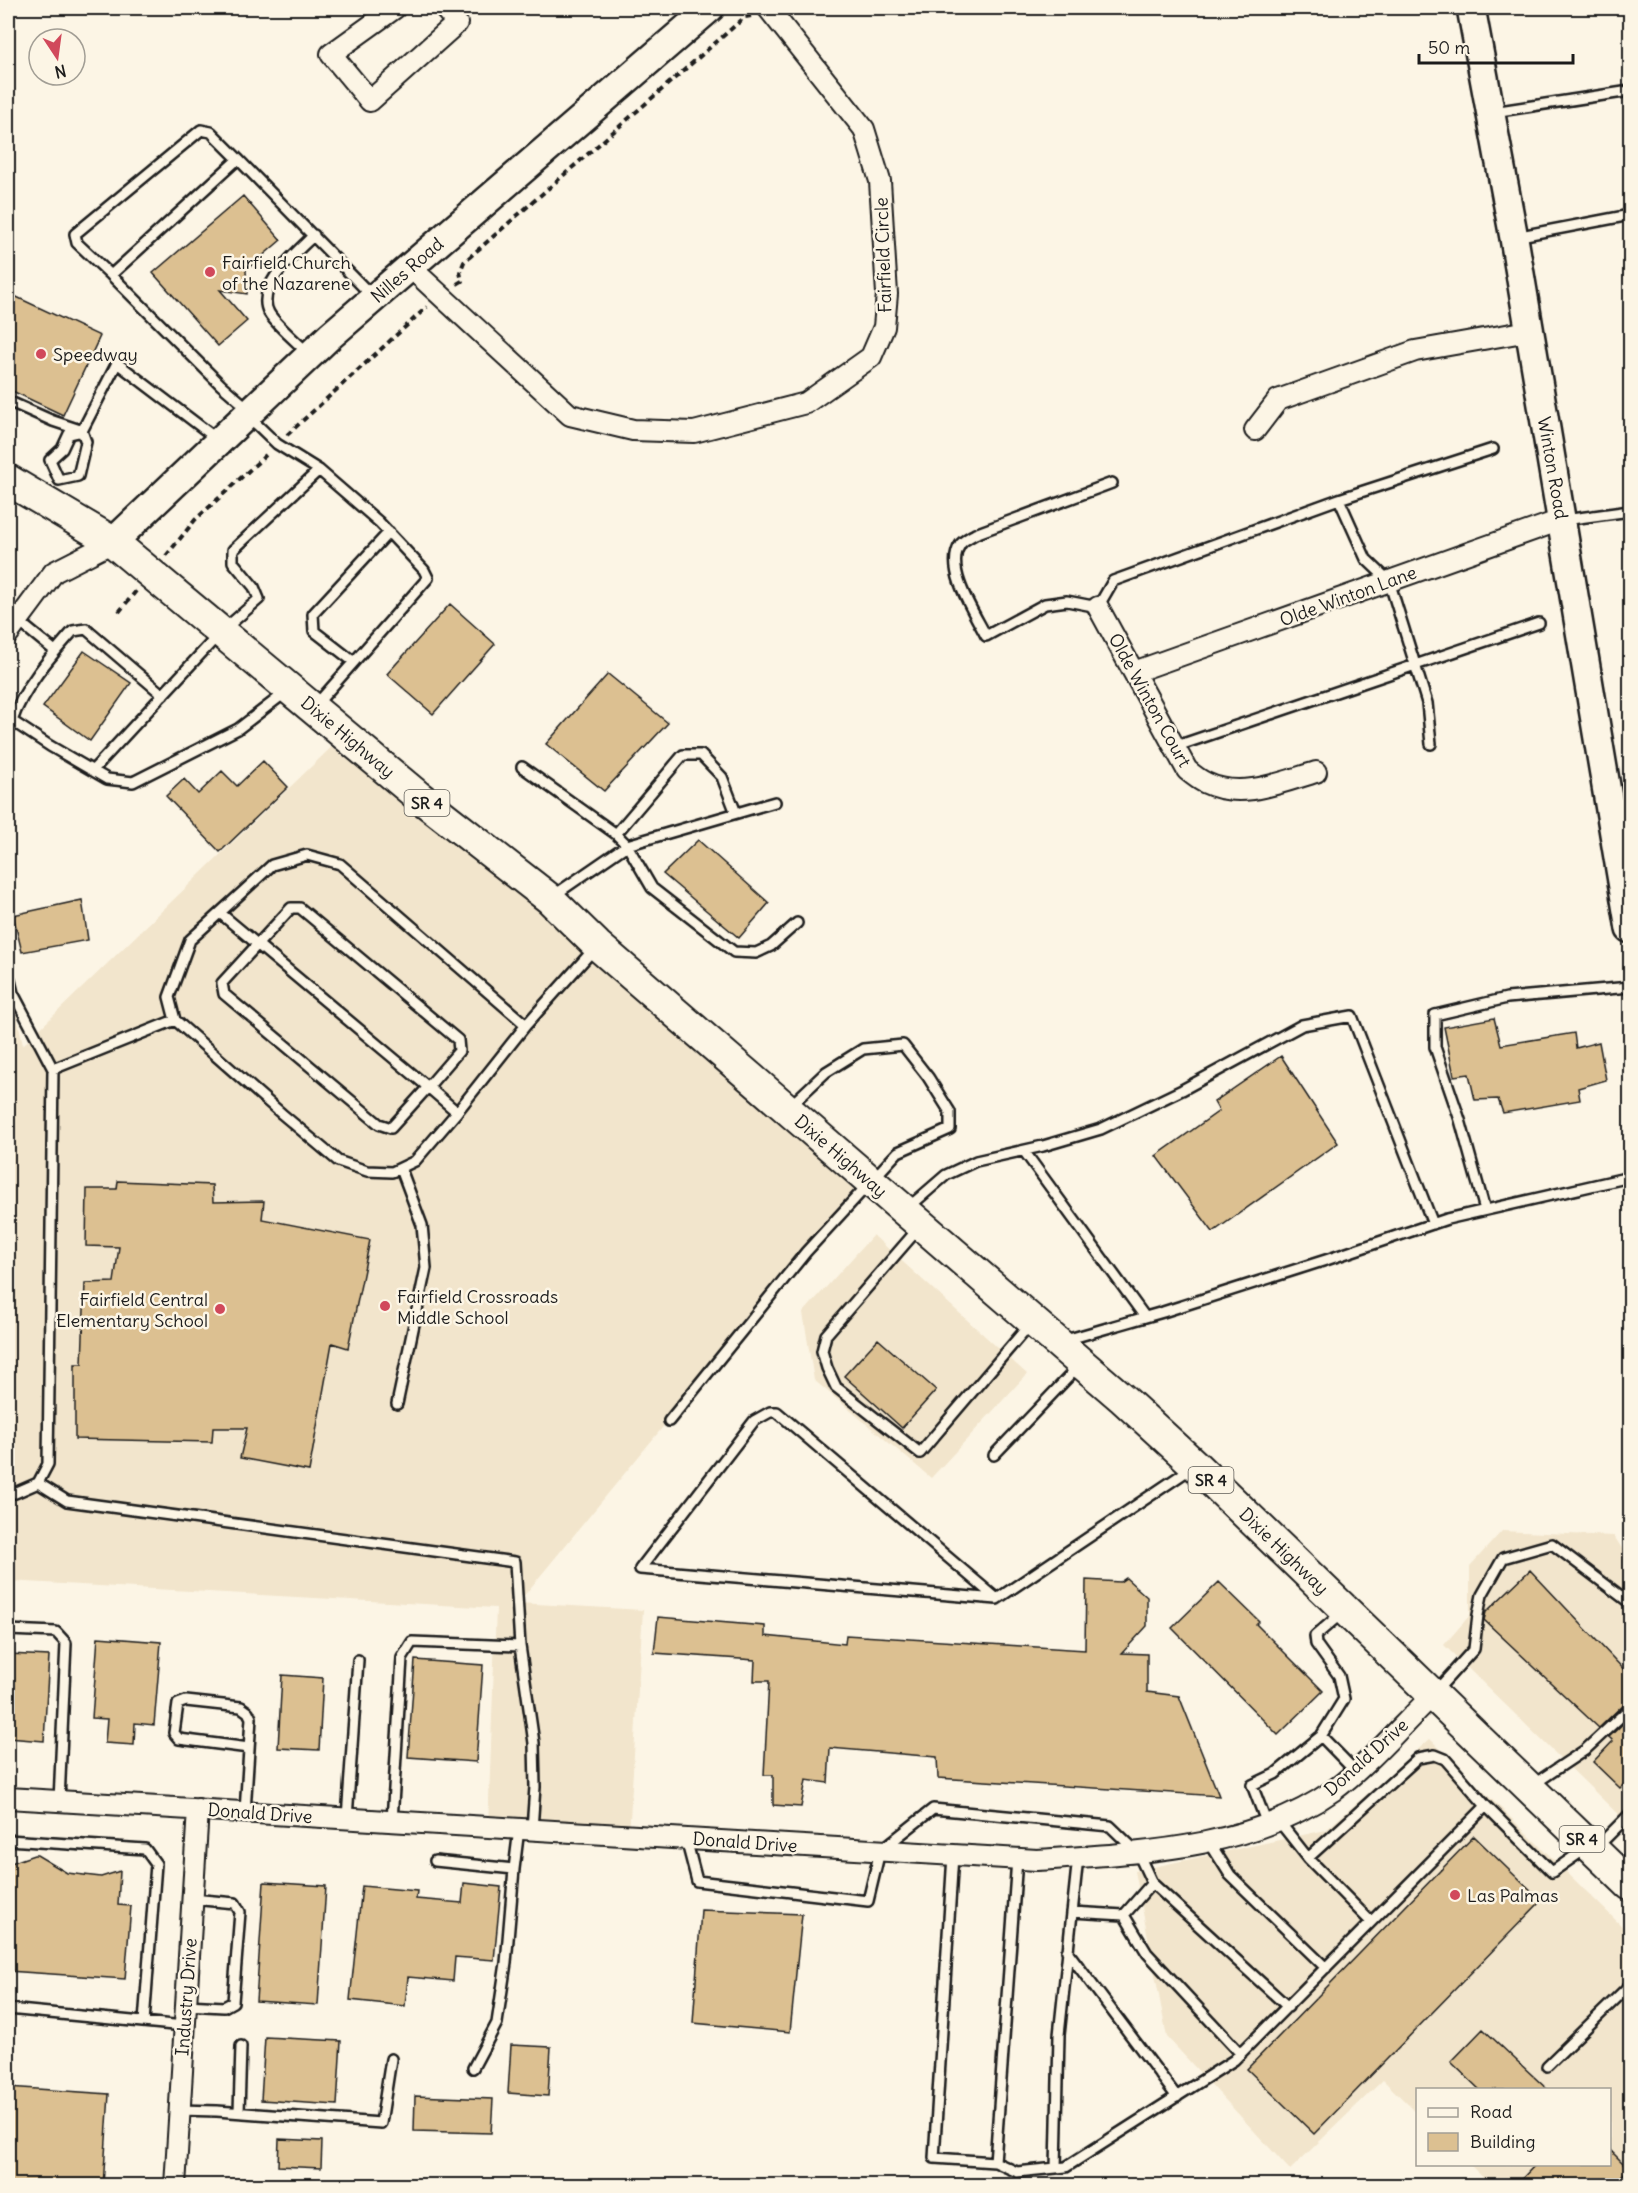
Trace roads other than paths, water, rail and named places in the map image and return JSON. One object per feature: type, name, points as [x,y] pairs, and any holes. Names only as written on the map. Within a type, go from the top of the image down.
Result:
[{"type":"main road","name":"Dixie Highway","points":[[8,480],[51,491],[418,796],[550,899],[597,945],[1058,1342],[1196,1465],[1630,1885]]},
{"type":"street","points":[[395,8],[331,54],[370,101],[457,23],[444,8]]},
{"type":"street","name":"Nilles Road","points":[[113,542],[310,355],[710,8]]},
{"type":"street","name":"Winton Road","points":[[1472,8],[1514,238],[1630,930]]},
{"type":"street","name":"Fairfield Circle","points":[[410,267],[570,415],[633,430],[694,432],[806,403],[871,357],[884,327],[887,294],[880,181],[864,129],[762,11]]},
{"type":"street","points":[[1255,430],[1278,400],[1415,351],[1529,331]]},
{"type":"street","name":"Olde Winton Lane","points":[[1134,672],[1561,520]]},
{"type":"street","points":[[12,627],[54,572],[113,542]]},
{"type":"street","name":"Olde Winton Court","points":[[1098,607],[1187,770],[1207,784],[1230,790],[1257,789],[1316,772]]},
{"type":"street","name":"Donald Drive","points":[[8,1798],[1037,1860],[1138,1853],[1243,1834],[1300,1811],[1335,1789],[1432,1695]]},
{"type":"street","name":"Industry Drive","points":[[175,2186],[198,1809]]},
{"type":"lane","points":[[1491,112],[1630,92]]},
{"type":"lane","points":[[313,708],[428,578],[424,570],[379,522],[319,470],[278,444],[77,243],[75,234],[201,130],[211,132],[374,298]]},
{"type":"lane","points":[[111,275],[238,159]]},
{"type":"lane","points":[[1514,238],[1630,215]]},
{"type":"lane","points":[[310,355],[270,314],[265,301],[268,288],[287,262],[314,235]]},
{"type":"lane","points":[[82,431],[69,434],[62,449],[50,460],[51,491],[78,476],[86,442],[82,431],[117,363],[219,440]]},
{"type":"lane","points":[[8,401],[82,431]]},
{"type":"lane","points":[[1112,483],[975,534],[960,545],[955,562],[957,579],[986,636],[1045,604],[1067,601],[1098,607],[1113,581],[1339,499],[1493,449]]},
{"type":"lane","points":[[93,770],[221,632],[259,599],[254,588],[233,561],[233,550],[319,470]]},
{"type":"lane","points":[[1339,499],[1366,559],[1389,581],[1427,703],[1431,744]]},
{"type":"lane","points":[[1561,520],[1630,511]]},
{"type":"lane","points":[[354,662],[314,631],[314,614],[389,532]]},
{"type":"lane","points":[[1174,747],[1539,623]]},
{"type":"lane","points":[[12,627],[55,651]]},
{"type":"lane","points":[[163,695],[87,629],[73,631],[55,651],[26,693],[10,722],[107,779],[133,782],[238,729],[290,689]]},
{"type":"lane","points":[[616,834],[683,755],[701,755],[722,777],[736,813]]},
{"type":"lane","points":[[522,767],[616,834],[627,845],[652,888],[734,952],[756,952],[771,946],[796,923]]},
{"type":"lane","points":[[550,899],[627,845],[775,802]]},
{"type":"lane","points":[[526,1025],[340,864],[307,855],[272,865],[190,940],[169,997],[175,1020],[338,1161],[367,1172],[392,1172],[415,1161],[526,1025],[597,945]]},
{"type":"lane","points":[[291,908],[300,908],[458,1040],[459,1050],[428,1087],[391,1128],[379,1124],[224,994],[222,983],[291,908]]},
{"type":"lane","points":[[219,913],[457,1112]]},
{"type":"lane","points":[[8,972],[13,993],[53,1069],[48,1464],[38,1483],[15,1493],[8,1491]]},
{"type":"lane","points":[[1485,1210],[1461,1120],[1435,1047],[1435,1015],[1507,998],[1630,987]]},
{"type":"lane","points":[[1033,1321],[920,1454],[836,1387],[822,1351],[826,1335],[875,1279],[913,1218],[946,1175],[976,1161],[1024,1151],[1101,1129],[1182,1090],[1302,1025],[1352,1016],[1433,1224]]},
{"type":"lane","points":[[53,1069],[175,1020]]},
{"type":"lane","points":[[669,1421],[806,1252],[870,1181],[898,1152],[950,1129],[950,1112],[928,1077],[903,1045],[863,1049],[826,1072],[787,1109]]},
{"type":"lane","points":[[1024,1151],[1145,1317]]},
{"type":"lane","points":[[397,1404],[426,1268],[422,1225],[400,1169]]},
{"type":"lane","points":[[1058,1342],[1145,1317],[1433,1224],[1630,1177]]},
{"type":"lane","points":[[994,1455],[1082,1363]]},
{"type":"lane","points":[[997,1599],[777,1412],[770,1412],[754,1421],[640,1569],[997,1599],[1196,1465]]},
{"type":"lane","points":[[38,1483],[67,1501],[515,1562],[520,1646],[534,1743],[535,1787],[514,1869],[506,1963],[497,2023],[473,2068]]},
{"type":"lane","points":[[1432,1695],[1474,1649],[1482,1595],[1503,1558],[1552,1544],[1630,1603]]},
{"type":"lane","points":[[1345,1610],[1315,1636],[1316,1644],[1339,1676],[1344,1700],[1321,1736],[1275,1774],[1252,1785],[1273,1822],[1371,1922]]},
{"type":"lane","points":[[8,1630],[56,1632],[66,1643],[59,1801]]},
{"type":"lane","points":[[392,1821],[402,1658],[412,1642],[520,1646]]},
{"type":"lane","points":[[347,1818],[358,1660]]},
{"type":"lane","points":[[245,1812],[251,1718],[248,1712],[242,1707],[186,1701],[178,1704],[174,1733],[179,1739],[249,1748]]},
{"type":"lane","points":[[1529,1788],[1585,1750],[1630,1708]]},
{"type":"lane","points":[[1321,1736],[1355,1771]]},
{"type":"lane","points":[[1308,1858],[1418,1758],[1435,1755],[1445,1759],[1486,1806],[1552,1872],[1592,1848],[1630,1814]]},
{"type":"lane","points":[[953,1855],[934,2158],[995,2162],[1017,2172],[1066,2167],[1234,2060],[1486,1806]]},
{"type":"lane","points":[[686,1839],[697,1881],[868,1900],[880,1851],[933,1809],[1110,1826],[1138,1853],[1152,1883],[1288,2007]]},
{"type":"lane","points":[[8,1840],[145,1849],[156,1864],[144,2022]]},
{"type":"lane","points":[[1208,1840],[1230,1875],[1326,1968]]},
{"type":"lane","points":[[1056,2168],[1059,2035],[1078,1857]]},
{"type":"lane","points":[[995,2162],[1017,1859]]},
{"type":"lane","points":[[435,1861],[514,1869]]},
{"type":"lane","points":[[1124,1915],[1152,1883]]},
{"type":"lane","points":[[186,2005],[224,2007],[233,2002],[240,1912],[235,1903],[192,1899]]},
{"type":"lane","points":[[1071,1912],[1124,1915]]},
{"type":"lane","points":[[1124,1915],[1147,1953],[1240,2054]]},
{"type":"lane","points":[[1067,1951],[1177,2097]]},
{"type":"lane","points":[[1547,2066],[1630,1985]]},
{"type":"lane","points":[[8,2009],[184,2026]]},
{"type":"lane","points":[[239,2112],[241,2046]]},
{"type":"lane","points":[[179,2110],[239,2112],[381,2123],[390,2060]]},
{"type":"place","name":"Fairfield Church of the Nazarene","points":[[210,272]]},
{"type":"place","name":"Speedway","points":[[41,354]]},
{"type":"place","name":"Fairfield Crossroads Middle School","points":[[385,1306]]},
{"type":"place","name":"Fairfield Central Elementary School","points":[[220,1309]]},
{"type":"place","name":"Las Palmas","points":[[1455,1895]]}]
